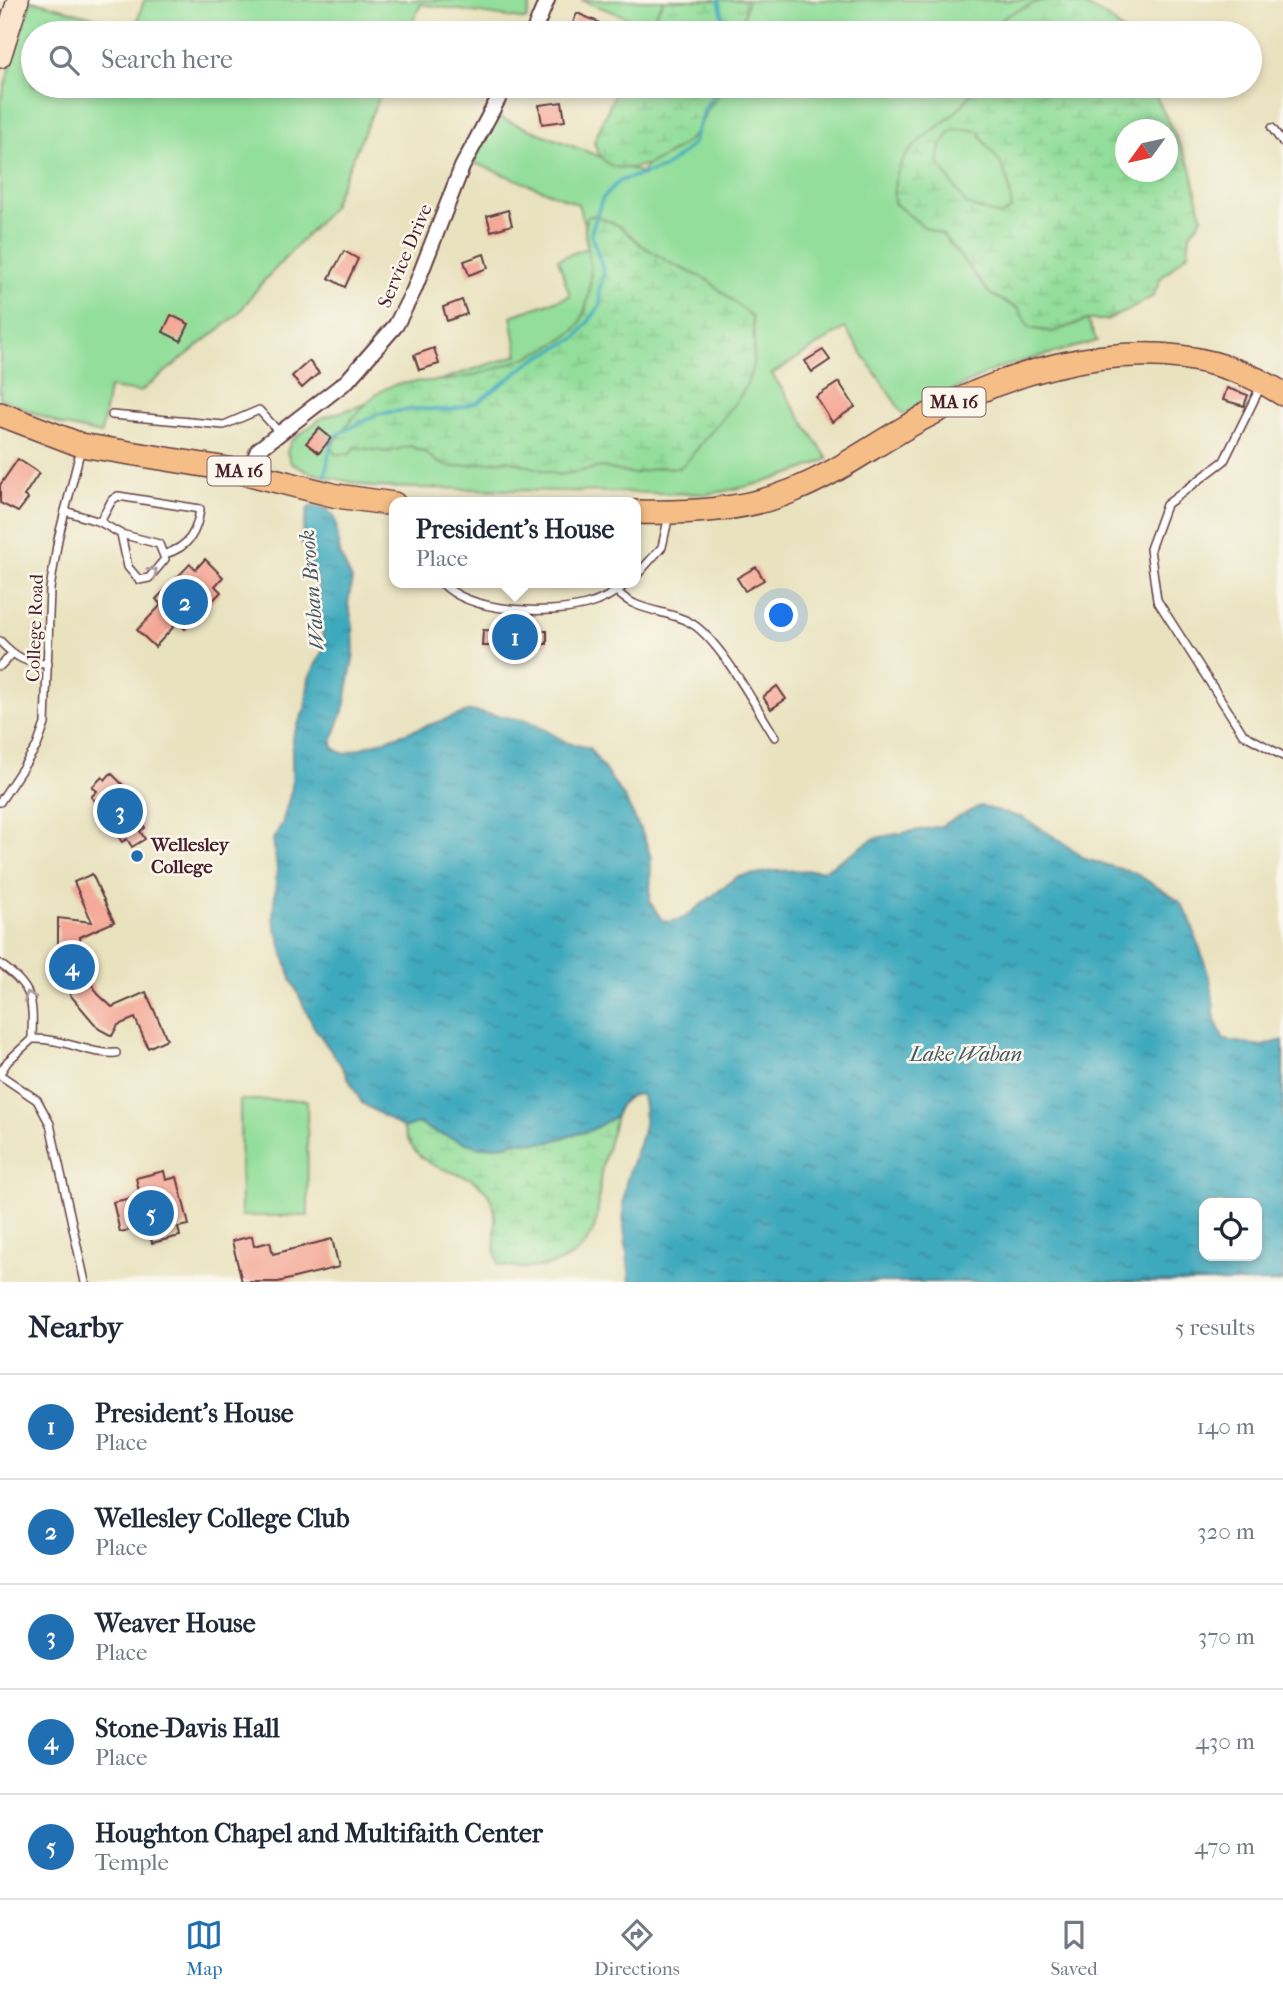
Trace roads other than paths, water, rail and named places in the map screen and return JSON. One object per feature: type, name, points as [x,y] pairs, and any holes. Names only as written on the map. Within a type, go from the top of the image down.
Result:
[{"type":"main road","name":"MA 16","points":[[641,512],[736,507],[793,491],[956,401],[1022,375],[1070,363],[1127,354],[1169,354],[1217,364],[1273,388]]},
{"type":"main road","name":"MA 16","points":[[0,414],[81,446],[248,473],[337,496],[389,503]]},
{"type":"street","points":[[0,57],[18,0]]},
{"type":"street","points":[[538,21],[547,0]]},
{"type":"street","name":"Service Drive","points":[[248,473],[258,450],[347,381],[396,325],[414,290],[459,174],[499,98]]},
{"type":"lane","points":[[1272,128],[1283,143]]},
{"type":"lane","points":[[1273,388],[1224,461],[1166,505],[1150,549],[1157,600],[1243,734],[1283,756]]},
{"type":"lane","points":[[112,415],[224,425],[259,410],[280,432]]},
{"type":"lane","name":"College Road","points":[[0,802],[41,735],[49,692],[50,589],[81,446]]},
{"type":"lane","points":[[100,522],[112,500],[121,496],[200,509],[193,536],[181,548],[165,554]]},
{"type":"lane","points":[[65,511],[100,522],[121,534],[155,542],[165,554],[164,562],[149,578],[139,580],[128,567],[121,534]]},
{"type":"lane","points":[[641,570],[662,547],[669,512]]},
{"type":"lane","points":[[449,588],[468,601],[511,608],[576,607],[621,588]]},
{"type":"lane","points":[[617,591],[629,601],[683,620],[701,631],[722,655],[775,737]]},
{"type":"lane","points":[[0,641],[12,654],[26,662],[48,664]]},
{"type":"lane","points":[[0,666],[12,654]]},
{"type":"lane","points":[[0,964],[26,987],[34,1012],[32,1039]]},
{"type":"lane","points":[[85,1282],[50,1124],[37,1100],[0,1074],[4,1065],[32,1039],[52,1039],[103,1054],[116,1053]]},
{"type":"water","name":"Lake Waban","points":[[312,505],[327,509],[335,518],[340,555],[352,580],[348,604],[353,625],[354,653],[344,708],[332,740],[333,748],[344,754],[470,711],[529,721],[568,743],[589,748],[624,797],[644,837],[651,858],[650,902],[662,920],[670,922],[684,918],[737,877],[773,871],[825,870],[875,838],[941,826],[980,806],[1023,818],[1085,859],[1135,873],[1179,901],[1190,919],[1211,983],[1215,1020],[1224,1040],[1262,1046],[1283,1040],[1283,1282],[630,1282],[623,1205],[626,1181],[644,1120],[641,1094],[628,1098],[619,1107],[616,1116],[591,1130],[545,1143],[514,1141],[507,1145],[479,1147],[437,1133],[418,1123],[403,1128],[362,1103],[341,1065],[314,1027],[291,979],[273,918],[277,869],[273,839],[282,824],[292,788],[292,738],[305,709],[309,678],[325,646],[319,615],[318,582],[301,540],[308,508]]},
{"type":"waterway","name":"Waban Brook","points":[[719,0],[723,21]]},
{"type":"waterway","name":"Waban Brook","points":[[325,477],[331,442],[336,435],[378,414],[414,409],[450,410],[478,402],[532,361],[576,338],[601,305],[599,291],[604,273],[591,233],[602,199],[619,181],[664,168],[683,153],[693,143],[704,110],[712,98]]},
{"type":"place","name":"Wellesley College Club","points":[[185,602]]},
{"type":"place","name":"President's House","points":[[515,637]]},
{"type":"place","name":"Weaver House","points":[[120,811]]},
{"type":"place","name":"Wellesley College","points":[[137,856]]},
{"type":"place","name":"Stone-Davis Hall","points":[[72,967]]},
{"type":"place","name":"Houghton Chapel and Multifaith Center","points":[[151,1213]]}]
